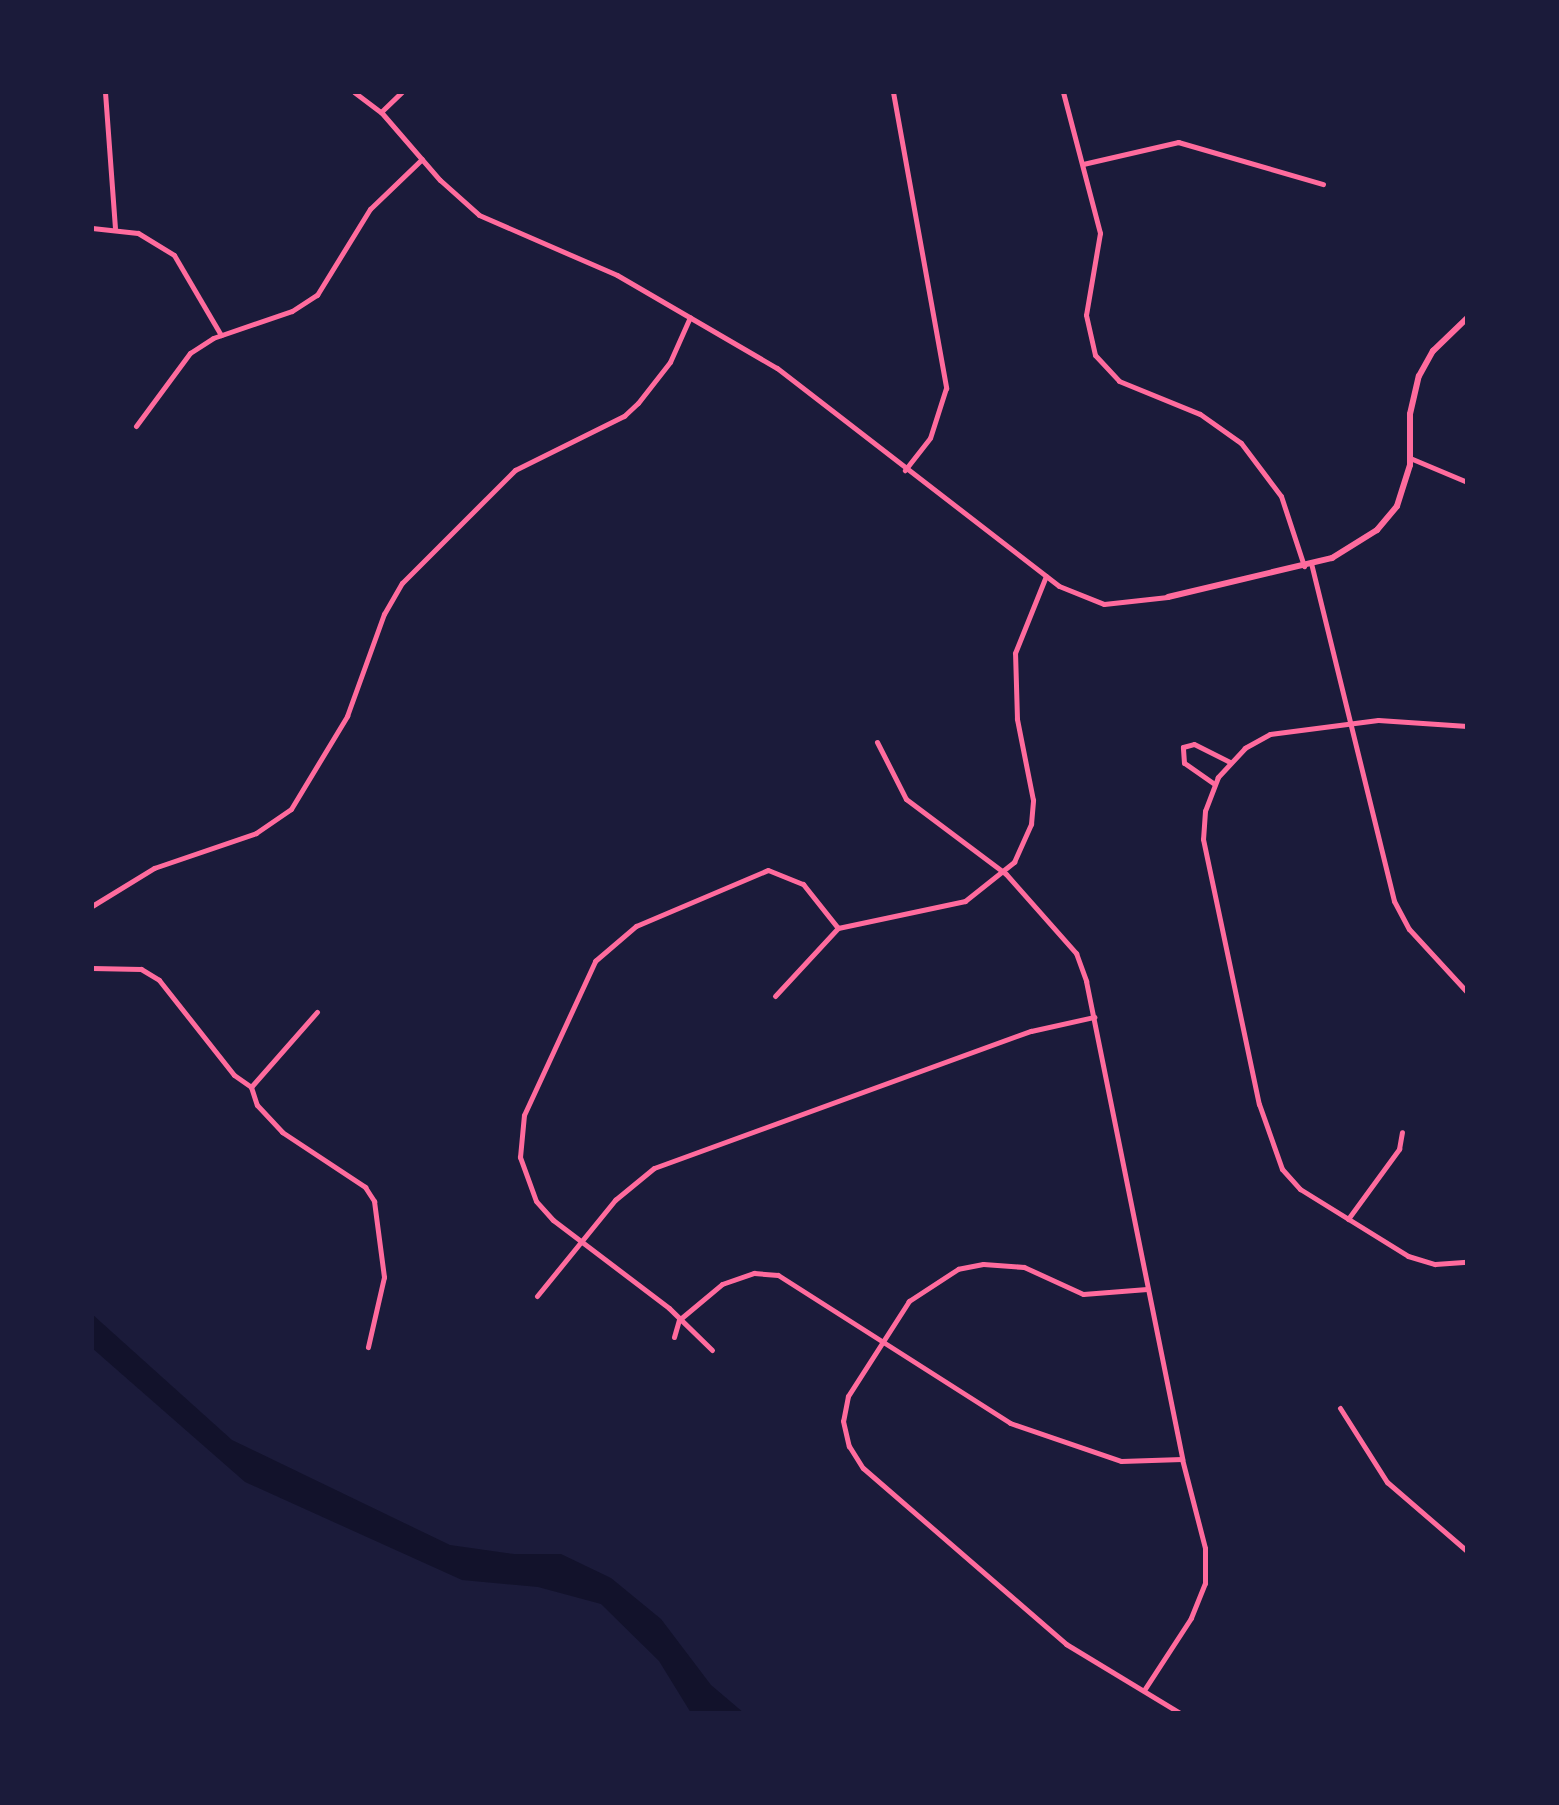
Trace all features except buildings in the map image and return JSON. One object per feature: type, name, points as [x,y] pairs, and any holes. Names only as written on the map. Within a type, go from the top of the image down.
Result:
[{"type":"street","points":[[105,92],[115,228]]},
{"type":"street","points":[[354,92],[381,112],[452,193],[493,224],[617,275],[810,392],[905,470],[1046,576],[1093,602],[1119,605],[1168,597],[1307,564],[1347,551],[1377,530],[1397,506],[1410,458],[1411,402],[1419,376],[1433,351],[1467,318]]},
{"type":"street","points":[[381,112],[402,92]]},
{"type":"street","points":[[893,92],[946,388],[938,423],[905,470]]},
{"type":"street","points":[[1063,92],[1100,233],[1086,315],[1095,355],[1119,381],[1200,414],[1241,443],[1281,496],[1307,564],[1352,723],[1394,901],[1409,929],[1467,992]]},
{"type":"street","points":[[1083,164],[1178,142],[1323,184]]},
{"type":"street","points":[[136,426],[181,362],[221,335],[292,311],[317,295],[370,209],[422,159]]},
{"type":"street","points":[[92,228],[115,228],[150,238],[174,255],[221,335]]},
{"type":"street","points":[[92,906],[137,876],[256,833],[291,809],[347,716],[384,614],[402,583],[515,470],[624,416],[670,362],[690,317]]},
{"type":"street","points":[[1410,458],[1467,482]]},
{"type":"street","points":[[775,996],[838,928],[965,901],[1006,874],[1024,846],[1033,800],[1016,704],[1015,653],[1046,576]]},
{"type":"street","points":[[1467,726],[1390,720],[1270,734],[1230,762],[1213,783],[1205,811],[1204,854],[1268,1139],[1289,1178],[1408,1256],[1435,1264],[1467,1262]]},
{"type":"street","points":[[877,742],[906,799],[1006,874],[1076,953],[1086,981],[1182,1459],[1205,1548],[1205,1583],[1191,1618],[1144,1690]]},
{"type":"street","points":[[1213,783],[1184,763],[1183,747],[1194,744],[1230,762]]},
{"type":"street","points":[[712,1350],[536,1201],[519,1142],[524,1115],[595,961],[636,926],[768,870],[803,884],[838,928]]},
{"type":"street","points":[[92,968],[141,969],[159,980],[234,1075],[251,1087],[257,1105],[282,1132],[365,1187],[374,1201],[384,1277],[368,1347]]},
{"type":"street","points":[[251,1087],[317,1012]]},
{"type":"street","points":[[537,1296],[579,1240],[615,1200],[654,1168],[1031,1031],[1094,1017]]},
{"type":"street","points":[[1348,1219],[1399,1149],[1402,1132]]},
{"type":"street","points":[[1147,1289],[1083,1294],[1024,1267],[983,1264],[958,1269],[924,1286],[883,1340],[848,1396],[843,1421],[849,1446],[863,1468],[1066,1644],[1132,1689],[1144,1690],[1180,1713]]},
{"type":"street","points":[[674,1337],[679,1320],[731,1278],[766,1274],[805,1289],[1010,1423],[1121,1461],[1182,1459]]},
{"type":"street","points":[[1340,1408],[1387,1482],[1467,1551]]},
{"type":"shaded area","points":[[92,1314],[232,1440],[450,1545],[514,1554],[561,1554],[611,1578],[661,1619],[711,1685],[744,1713],[691,1713],[659,1661],[601,1604],[538,1587],[462,1580],[245,1482],[92,1348]]}]
